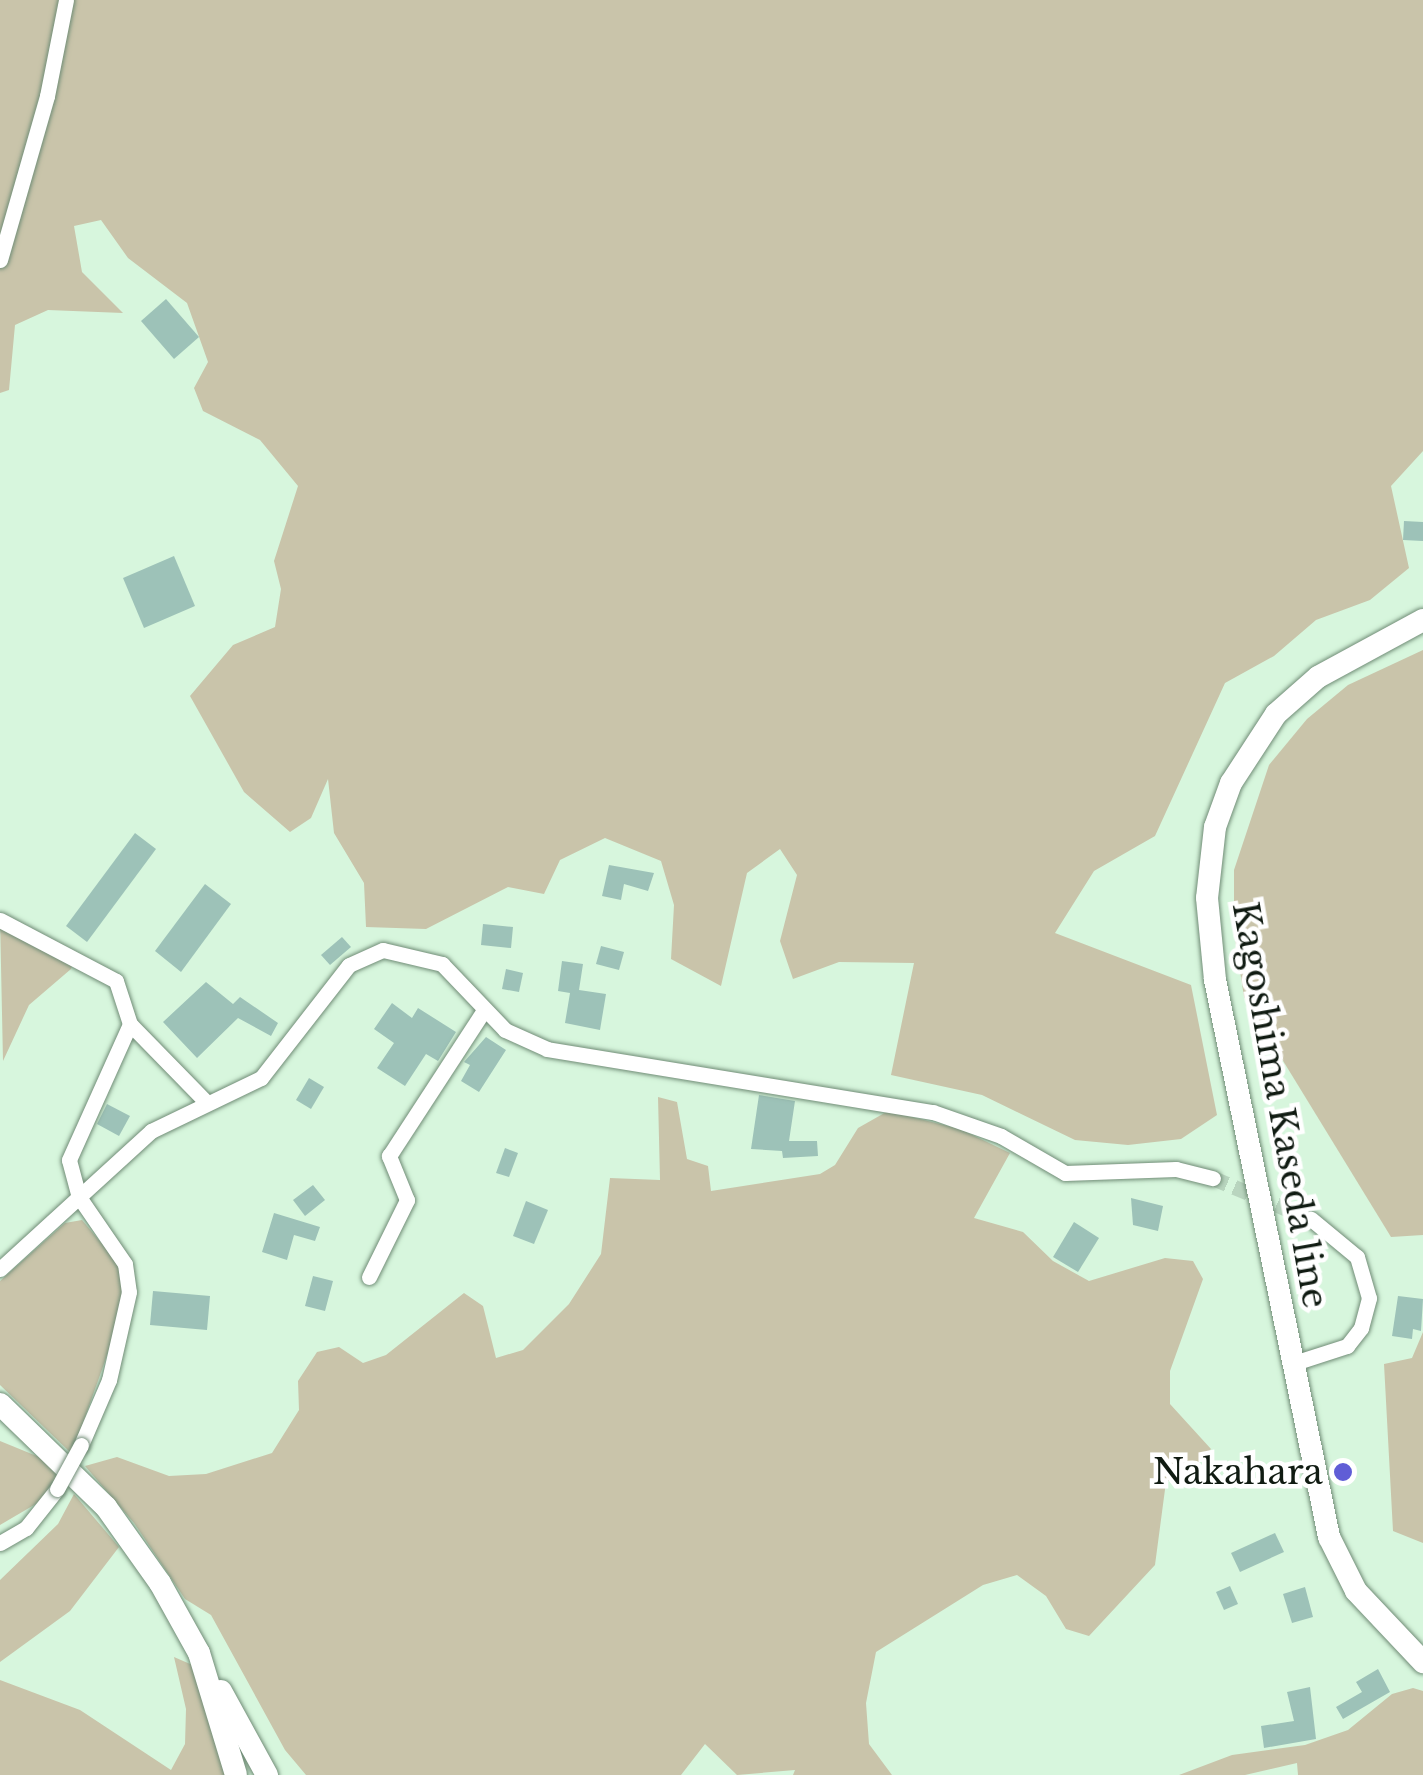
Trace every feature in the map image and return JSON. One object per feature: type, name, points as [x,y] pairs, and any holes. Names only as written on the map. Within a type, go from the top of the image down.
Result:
[{"type":"main road","name":"Kagoshima Kaseda line","points":[[1423,620],[1318,677],[1276,714],[1232,783],[1207,867],[1215,980],[1328,1537],[1356,1591],[1423,1662]]},
{"type":"main road","points":[[0,1404],[106,1507],[200,1653],[268,1775]]},
{"type":"main road","points":[[200,1653],[236,1775]]},
{"type":"street","points":[[0,260],[46,96],[66,0]]},
{"type":"street","points":[[0,920],[116,981],[130,1024],[206,1102]]},
{"type":"street","points":[[0,1269],[151,1131],[261,1078],[362,955],[384,950],[427,956],[519,1039],[547,1049],[934,1112],[1001,1136],[1065,1173],[1176,1169],[1213,1178]]},
{"type":"street","points":[[369,1277],[407,1200],[388,1156],[484,1010]]},
{"type":"street","points":[[0,1543],[26,1528],[57,1489],[82,1445],[109,1380],[129,1292],[125,1264],[79,1197],[69,1160],[74,1137],[130,1024]]},
{"type":"street","points":[[1291,1364],[1347,1346],[1361,1328],[1368,1298],[1357,1258],[1311,1218]]},
{"type":"shaded area","points":[[0,0],[1423,0],[1423,451],[1391,486],[1409,568],[1370,600],[1316,620],[1274,656],[1225,683],[1155,836],[1094,871],[1055,933],[1191,985],[1217,1115],[1181,1139],[1128,1145],[1075,1140],[982,1095],[891,1075],[914,963],[839,962],[793,979],[780,941],[797,875],[780,849],[747,873],[721,986],[671,959],[674,905],[661,861],[605,838],[560,860],[544,894],[508,887],[426,929],[366,927],[364,883],[334,833],[328,779],[311,818],[290,832],[244,792],[190,696],[233,645],[275,627],[281,589],[274,561],[298,486],[260,440],[203,411],[194,388],[208,362],[187,303],[128,258],[101,220],[74,226],[82,272],[123,313],[48,310],[15,325],[9,390],[0,393]]},
{"type":"shaded area","points":[[1423,650],[1423,1235],[1391,1237],[1244,997],[1234,932],[1234,870],[1269,765],[1307,719],[1348,685]]},
{"type":"shaded area","points":[[0,918],[76,955],[71,969],[29,1005],[3,1061]]},
{"type":"shaded area","points":[[658,1097],[677,1102],[687,1159],[708,1166],[711,1191],[820,1174],[835,1165],[858,1128],[888,1111],[960,1129],[1010,1153],[974,1218],[1023,1232],[1053,1261],[1089,1281],[1165,1258],[1193,1261],[1203,1279],[1170,1371],[1170,1404],[1211,1449],[1191,1471],[1166,1482],[1155,1565],[1089,1636],[1066,1629],[1046,1596],[1017,1575],[983,1585],[876,1652],[866,1703],[869,1744],[892,1775],[793,1775],[795,1770],[737,1775],[705,1744],[681,1775],[306,1775],[285,1750],[211,1615],[185,1599],[134,1523],[85,1466],[117,1457],[169,1476],[206,1474],[272,1453],[299,1410],[298,1381],[317,1352],[339,1347],[363,1363],[386,1355],[464,1293],[483,1306],[496,1358],[523,1350],[569,1304],[601,1254],[610,1178],[660,1180]]},
{"type":"shaded area","points":[[82,1220],[123,1269],[122,1313],[72,1454],[0,1385],[0,1281],[65,1223]]},
{"type":"shaded area","points":[[1423,1332],[1423,1543],[1393,1531],[1384,1364],[1412,1358]]},
{"type":"shaded area","points":[[0,1441],[44,1459],[60,1474],[46,1498],[0,1525]]},
{"type":"shaded area","points":[[74,1494],[119,1547],[70,1611],[0,1662],[0,1580],[58,1524]]},
{"type":"shaded area","points":[[174,1657],[197,1667],[227,1775],[0,1775],[0,1680],[80,1710],[171,1770],[185,1744],[186,1709]]},
{"type":"shaded area","points":[[1413,1688],[1423,1691],[1423,1775],[1298,1775],[1297,1763],[1245,1775],[1179,1775],[1232,1755],[1305,1745],[1348,1730],[1392,1694]]},
{"type":"building","points":[[166,299],[199,337],[174,359],[141,321]]},
{"type":"building","points":[[1404,521],[1423,522],[1423,541],[1403,540]]},
{"type":"building","points":[[174,556],[195,606],[144,628],[123,578]]},
{"type":"building","points":[[135,833],[156,849],[87,942],[66,926]]},
{"type":"building","points":[[609,865],[654,873],[648,891],[624,884],[621,900],[602,896]]},
{"type":"building","points":[[205,884],[231,904],[181,972],[155,951]]},
{"type":"building","points":[[483,924],[513,927],[511,948],[481,945]]},
{"type":"building","points":[[342,937],[351,947],[330,965],[321,955]]},
{"type":"building","points":[[601,946],[624,952],[619,970],[596,964]]},
{"type":"building","points":[[562,961],[583,964],[579,990],[606,994],[600,1030],[565,1023],[570,993],[558,991]]},
{"type":"building","points":[[506,969],[523,973],[519,992],[502,989]]},
{"type":"building","points":[[206,982],[233,1004],[240,997],[278,1023],[271,1036],[238,1018],[197,1058],[163,1022]]},
{"type":"building","points":[[392,1003],[412,1018],[418,1008],[456,1032],[438,1061],[426,1054],[405,1086],[377,1068],[394,1043],[374,1029]]},
{"type":"building","points":[[486,1037],[506,1050],[479,1092],[461,1081],[470,1065],[464,1062]]},
{"type":"building","points":[[309,1078],[324,1087],[311,1109],[296,1100]]},
{"type":"building","points":[[759,1095],[795,1101],[789,1141],[817,1141],[818,1156],[783,1158],[782,1151],[751,1149]]},
{"type":"building","points":[[107,1104],[130,1116],[119,1136],[97,1124]]},
{"type":"building","points":[[505,1148],[518,1153],[509,1177],[496,1173]]},
{"type":"building","points":[[313,1185],[325,1200],[305,1216],[293,1200]]},
{"type":"building","points":[[1131,1198],[1163,1206],[1158,1231],[1133,1225]]},
{"type":"building","points":[[526,1201],[548,1210],[534,1244],[513,1236]]},
{"type":"building","points":[[274,1213],[320,1227],[315,1241],[294,1235],[287,1260],[262,1252]]},
{"type":"building","points":[[1074,1222],[1099,1238],[1078,1272],[1053,1257]]},
{"type":"building","points":[[313,1276],[333,1281],[325,1311],[305,1306]]},
{"type":"building","points":[[153,1291],[210,1296],[207,1330],[150,1325]]},
{"type":"building","points":[[1398,1296],[1423,1299],[1421,1331],[1413,1329],[1412,1339],[1392,1336]]},
{"type":"building","points":[[1275,1533],[1284,1552],[1240,1572],[1231,1553]]},
{"type":"building","points":[[1230,1586],[1238,1604],[1224,1610],[1216,1592]]},
{"type":"building","points":[[1305,1587],[1313,1617],[1292,1623],[1283,1594]]},
{"type":"building","points":[[1378,1669],[1390,1692],[1343,1719],[1336,1707],[1362,1692],[1356,1682]]},
{"type":"building","points":[[1310,1687],[1316,1739],[1264,1748],[1261,1726],[1294,1721],[1287,1692]]},
{"type":"tunnel","points":[[1213,1178],[1311,1219]]},
{"type":"place","name":"Nakahara","points":[[1343,1472]]}]
